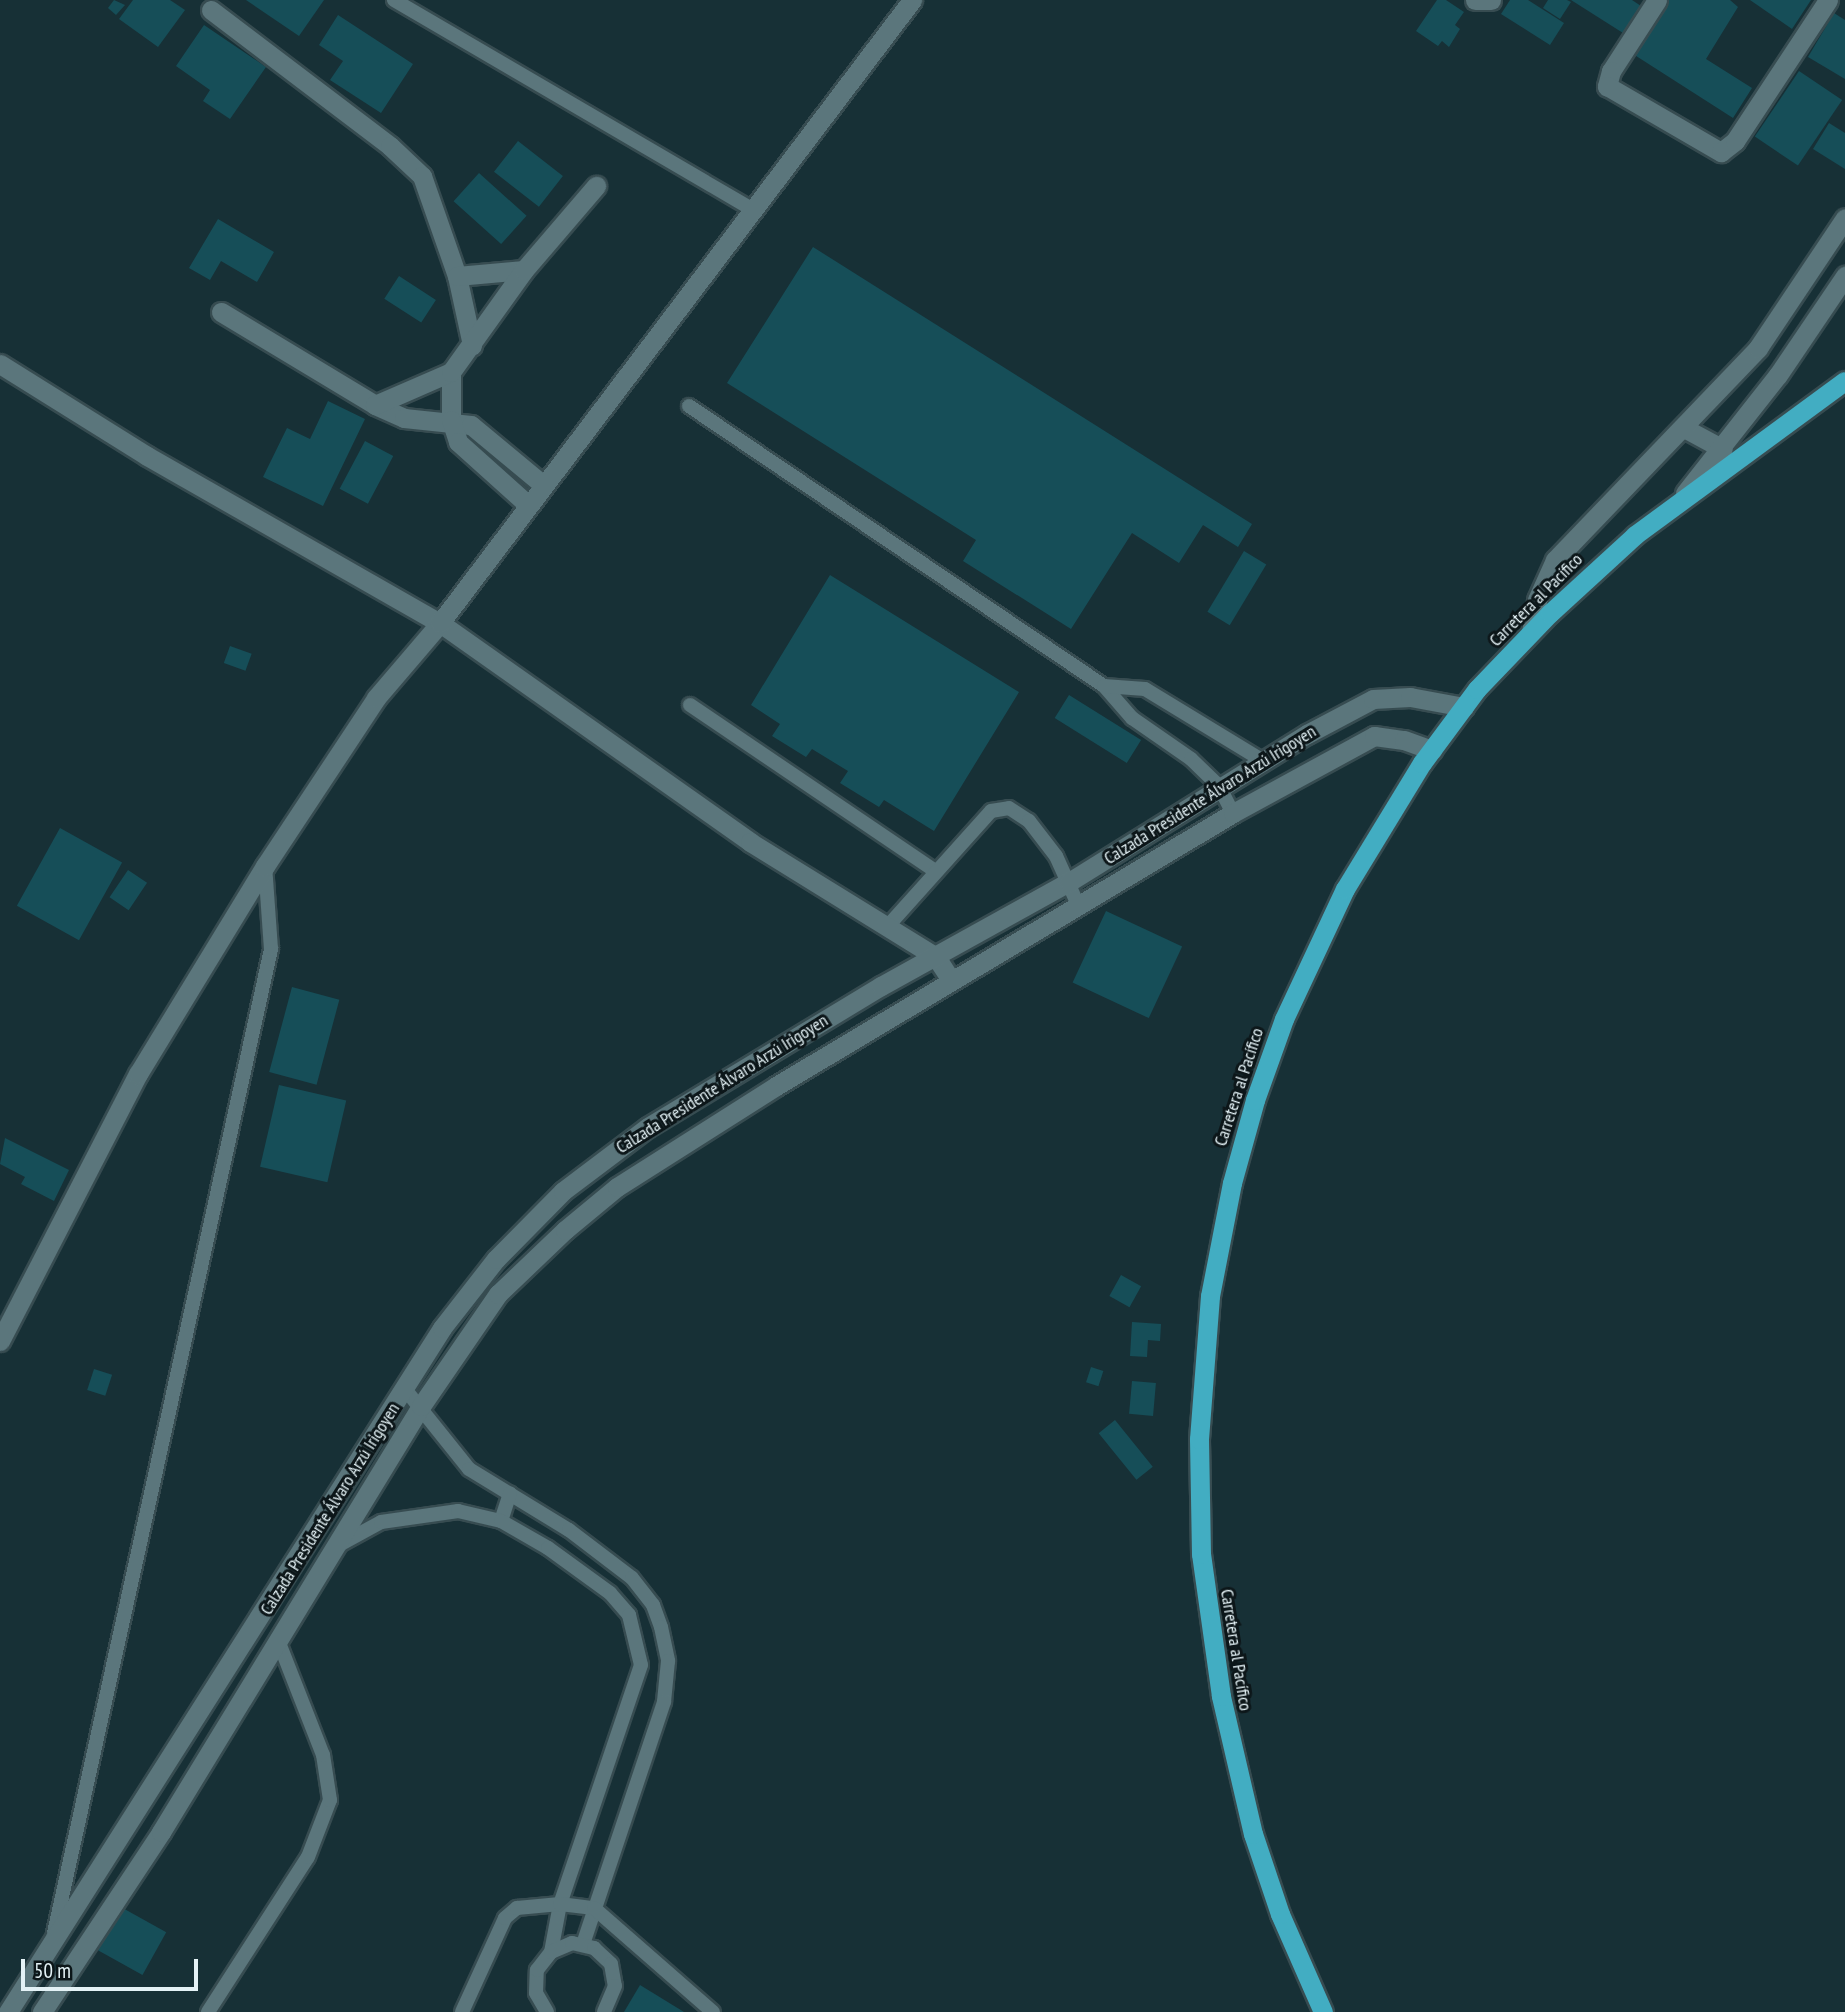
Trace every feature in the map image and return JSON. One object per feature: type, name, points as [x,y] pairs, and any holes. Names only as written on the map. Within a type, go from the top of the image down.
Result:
[{"type":"highway","name":"Carretera al Pacífico","points":[[1323,2012],[1280,1914],[1253,1834],[1221,1696],[1202,1554],[1201,1382],[1210,1296],[1232,1183],[1284,1019],[1345,889],[1432,750],[1464,707],[1531,632],[1591,573],[1678,502],[1845,381]]},
{"type":"street","points":[[0,1341],[138,1074],[265,866],[376,698],[440,622],[542,484],[755,211],[912,0]]},
{"type":"street","points":[[1475,0],[1491,0]]},
{"type":"street","points":[[1657,0],[1611,71],[1607,86],[1721,152],[1735,141],[1828,0]]},
{"type":"street","points":[[211,10],[390,146],[422,176],[457,276],[472,345]]},
{"type":"street","points":[[374,405],[452,372],[524,270],[596,186]]},
{"type":"street","points":[[1531,632],[1536,600],[1555,560],[1758,348],[1845,218]]},
{"type":"street","points":[[457,276],[524,270]]},
{"type":"street","points":[[1678,502],[1723,449],[1845,276]]},
{"type":"street","points":[[221,312],[374,405],[433,423],[452,420],[471,425],[542,484]]},
{"type":"street","points":[[0,364],[147,456],[440,622],[750,842],[936,957],[951,980]]},
{"type":"street","points":[[452,372],[452,420],[458,442],[527,504]]},
{"type":"street","points":[[1684,428],[1723,449]]},
{"type":"street","name":"Calzada Presidente Álvaro Arzú Irigoyen","points":[[8,2012],[476,1282],[536,1217],[590,1169],[648,1127],[1069,882],[1262,760],[1373,699],[1410,696],[1464,707]]},
{"type":"street","name":"Calzada Presidente Álvaro Arzú Irigoyen","points":[[42,2012],[161,1832],[421,1406],[498,1294],[617,1187],[951,980],[1079,907],[1233,813],[1374,736],[1404,740],[1432,750]]},
{"type":"lane","points":[[394,0],[755,211]]},
{"type":"lane","points":[[689,406],[1104,686],[1132,718],[1191,759],[1219,786],[1233,813]]},
{"type":"lane","points":[[1104,686],[1145,688],[1262,760]]},
{"type":"lane","points":[[690,705],[934,870]]},
{"type":"lane","points":[[887,926],[934,870],[992,811],[1009,808],[1029,821],[1069,882],[1079,907]]},
{"type":"lane","points":[[52,1944],[271,948],[265,866]]},
{"type":"lane","points":[[405,1389],[421,1406],[443,1441],[469,1469],[510,1493],[632,1578],[653,1605],[661,1627],[668,1661],[664,1702],[583,1944]]},
{"type":"lane","points":[[500,1521],[510,1493]]},
{"type":"lane","points":[[337,1546],[381,1522],[458,1511],[500,1521],[611,1593],[629,1615],[638,1641],[641,1665],[559,1905],[551,1952],[537,1970],[541,2009]]},
{"type":"lane","points":[[638,1641],[661,1627]]},
{"type":"lane","points":[[208,2012],[309,1857],[331,1800],[323,1755],[278,1640]]},
{"type":"lane","points":[[462,2012],[505,1918],[517,1908],[559,1905],[594,1908],[713,2012]]},
{"type":"lane","points":[[551,1952],[583,1944],[603,1955],[614,1974],[613,1997],[604,2012]]},
{"type":"building","points":[[114,0],[125,5],[116,15],[108,8]]},
{"type":"building","points":[[133,0],[170,0],[185,10],[158,47],[119,19]]},
{"type":"building","points":[[246,0],[324,0],[299,36]]},
{"type":"building","points":[[1437,0],[1446,0],[1464,12],[1455,25],[1460,29],[1449,47],[1442,41],[1438,46],[1416,31]]},
{"type":"building","points":[[1510,0],[1528,0],[1564,23],[1550,45],[1501,14]]},
{"type":"building","points":[[1548,0],[1571,2],[1560,19],[1543,8]]},
{"type":"building","points":[[1571,0],[1632,0],[1641,6],[1623,33]]},
{"type":"building","points":[[1667,0],[1730,0],[1738,7],[1706,59],[1752,88],[1733,118],[1633,54]]},
{"type":"building","points":[[1750,0],[1811,0],[1792,29]]},
{"type":"building","points":[[1834,13],[1845,20],[1845,79],[1808,57]]},
{"type":"building","points":[[338,15],[413,64],[381,113],[330,80],[343,61],[319,45]]},
{"type":"building","points":[[204,25],[266,67],[230,119],[203,101],[210,90],[176,66]]},
{"type":"building","points":[[1799,71],[1842,100],[1798,166],[1755,136]]},
{"type":"building","points":[[1829,123],[1845,133],[1845,169],[1813,149]]},
{"type":"building","points":[[518,141],[563,176],[539,207],[494,172]]},
{"type":"building","points":[[479,173],[527,216],[501,244],[454,201]]},
{"type":"building","points":[[218,219],[274,252],[257,282],[221,261],[210,280],[189,268]]},
{"type":"building","points":[[813,247],[1252,524],[1238,547],[1203,525],[1179,563],[1132,533],[1071,629],[963,561],[976,540],[727,383]]},
{"type":"building","points":[[399,276],[436,300],[421,323],[384,299]]},
{"type":"building","points":[[328,401],[365,419],[323,506],[263,477],[287,428],[310,439]]},
{"type":"building","points":[[365,441],[393,456],[368,504],[340,489]]},
{"type":"building","points":[[1244,551],[1266,564],[1230,625],[1207,612]]},
{"type":"building","points":[[830,575],[1019,692],[934,831],[884,800],[879,807],[840,783],[848,771],[812,749],[806,757],[772,736],[780,724],[751,705]]},
{"type":"building","points":[[230,646],[252,654],[245,671],[224,663]]},
{"type":"building","points":[[1069,695],[1141,740],[1127,763],[1055,718]]},
{"type":"building","points":[[60,828],[122,862],[79,940],[17,906]]},
{"type":"building","points":[[128,870],[147,883],[129,910],[110,897]]},
{"type":"building","points":[[1106,911],[1182,946],[1149,1018],[1073,983]]},
{"type":"building","points":[[292,987],[339,1000],[317,1085],[269,1072]]},
{"type":"building","points":[[279,1085],[346,1101],[327,1182],[260,1167]]},
{"type":"building","points":[[5,1138],[69,1170],[54,1201],[21,1184],[25,1177],[0,1164]]},
{"type":"building","points":[[1121,1275],[1141,1286],[1129,1307],[1109,1296]]},
{"type":"building","points":[[1132,1322],[1161,1324],[1160,1341],[1148,1340],[1147,1357],[1130,1356]]},
{"type":"building","points":[[1091,1367],[1103,1371],[1098,1386],[1086,1382]]},
{"type":"building","points":[[94,1369],[112,1375],[105,1396],[87,1390]]},
{"type":"building","points":[[1132,1381],[1156,1383],[1153,1416],[1129,1414]]},
{"type":"building","points":[[1115,1420],[1153,1467],[1136,1480],[1099,1433]]},
{"type":"building","points":[[119,1906],[166,1932],[142,1975],[95,1949]]},
{"type":"building","points":[[640,1985],[684,2012],[624,2012]]}]
